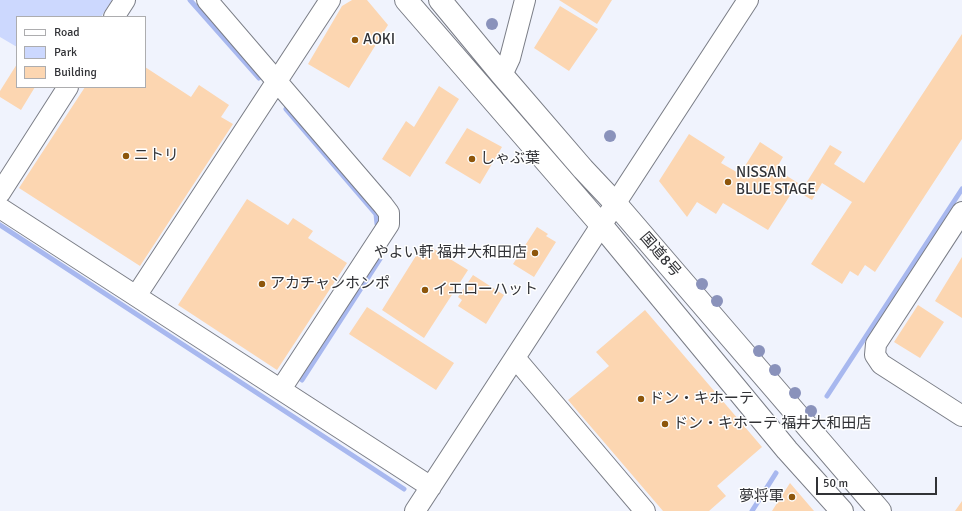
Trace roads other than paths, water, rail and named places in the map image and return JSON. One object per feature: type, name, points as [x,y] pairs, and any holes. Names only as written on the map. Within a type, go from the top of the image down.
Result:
[{"type":"highway","name":"国道8号","points":[[406,0],[602,226],[782,444],[842,511]]},
{"type":"highway","name":"国道8号","points":[[440,0],[583,170],[616,204],[880,511]]},
{"type":"street","points":[[115,16],[125,0]]},
{"type":"street","points":[[208,0],[389,213],[389,224],[281,389]]},
{"type":"street","points":[[136,296],[330,0]]},
{"type":"street","points":[[502,75],[510,58],[525,0]]},
{"type":"street","points":[[415,511],[516,359],[748,0]]},
{"type":"street","points":[[0,193],[67,88]]},
{"type":"street","points":[[0,208],[431,487]]},
{"type":"street","points":[[962,212],[876,344],[875,355],[881,364],[962,416]]},
{"type":"street","points":[[516,359],[645,511]]},
{"type":"waterway","points":[[190,0],[259,78]]},
{"type":"waterway","points":[[286,109],[376,214],[377,224]]},
{"type":"waterway","points":[[827,396],[962,189]]},
{"type":"waterway","points":[[0,225],[404,489]]},
{"type":"waterway","points":[[302,380],[380,259]]},
{"type":"waterway","points":[[752,511],[776,473]]},
{"type":"place","name":"AOKI","points":[[355,40]]},
{"type":"place","name":"ニトリ","points":[[126,156]]},
{"type":"place","name":"しゃぶ葉","points":[[472,159]]},
{"type":"place","name":"NISSAN BLUE STAGE","points":[[728,182]]},
{"type":"place","name":"やよい軒 福井大和田店","points":[[535,253]]},
{"type":"place","name":"アカチャンホンポ","points":[[262,284]]},
{"type":"place","name":"イエローハット","points":[[425,290]]},
{"type":"place","name":"ドン・キホーテ","points":[[641,399]]},
{"type":"place","name":"ドン・キホーテ 福井大和田店","points":[[665,424]]},
{"type":"place","name":"夢将軍","points":[[792,497]]}]
